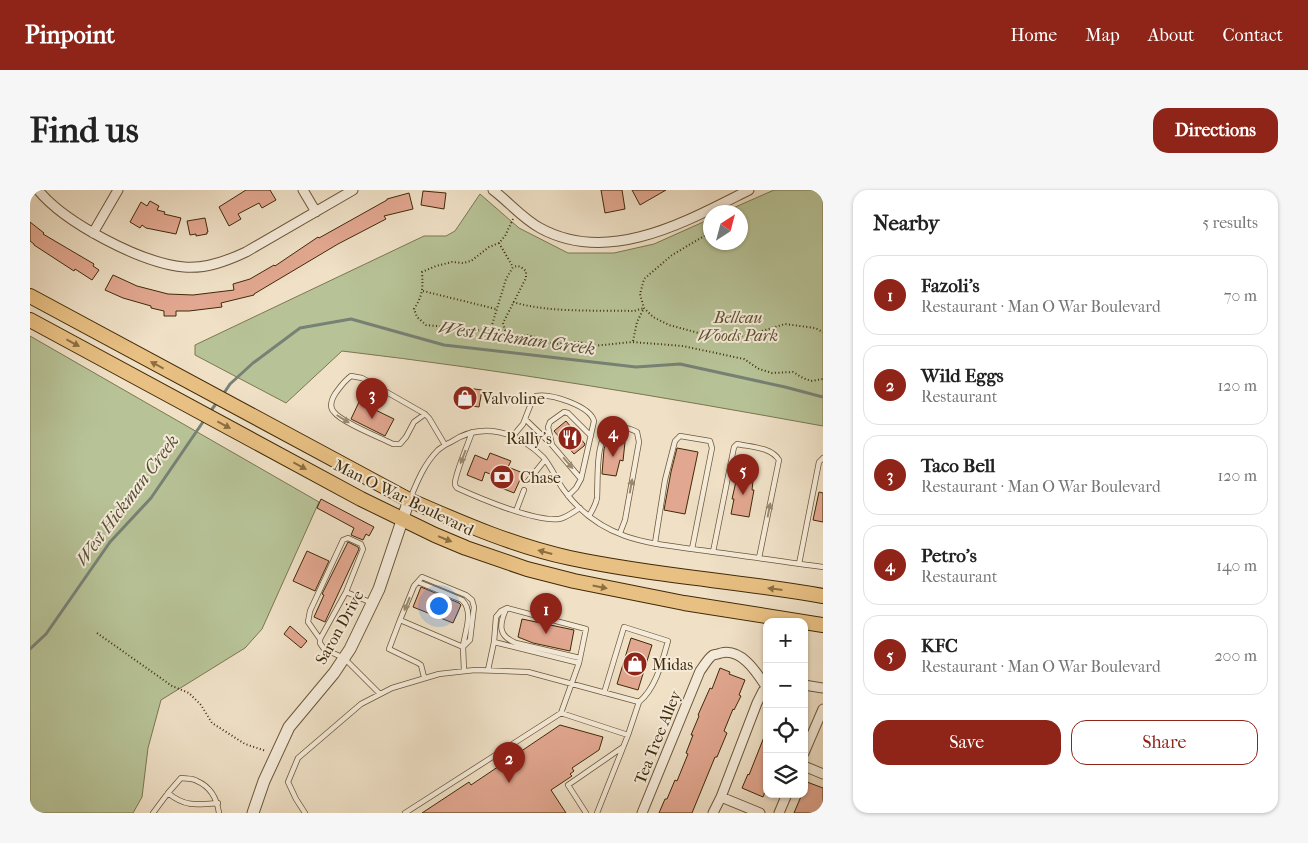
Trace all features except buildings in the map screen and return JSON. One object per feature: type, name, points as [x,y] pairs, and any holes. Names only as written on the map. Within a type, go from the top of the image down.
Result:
[{"type":"main road","name":"Man O War Boulevard","points":[[30,296],[409,500],[505,540],[570,558],[650,573],[823,596]]},
{"type":"main road","name":"Man O War Boulevard","points":[[30,320],[402,519],[466,548],[527,569],[574,582],[684,603],[823,625]]},
{"type":"street","points":[[38,190],[64,215],[93,233],[156,262],[184,267],[228,260],[246,252],[353,190]]},
{"type":"street","points":[[93,233],[118,190]]},
{"type":"street","points":[[303,190],[316,212]]},
{"type":"street","points":[[493,190],[525,218],[541,228],[571,240],[605,243],[621,242],[658,232],[749,190]]},
{"type":"street","name":"Saron Drive","points":[[253,813],[264,781],[289,726],[334,673],[350,649],[379,589],[409,500]]},
{"type":"street","name":"Tea Tree Alley","points":[[642,813],[700,671],[713,655],[726,652],[738,656],[757,672],[763,682]]},
{"type":"street","points":[[808,686],[823,688]]},
{"type":"street","points":[[713,813],[763,691]]},
{"type":"street","points":[[808,744],[823,709]]},
{"type":"street","points":[[808,768],[823,774]]},
{"type":"street","points":[[720,797],[760,813]]},
{"type":"street","points":[[779,813],[785,798]]},
{"type":"lane","points":[[425,414],[414,422],[400,444],[393,444],[346,421],[334,413],[331,407],[333,398],[346,379],[351,376],[362,378],[425,414],[445,445]]},
{"type":"lane","points":[[512,436],[525,419],[536,396],[542,395],[561,399],[593,417],[594,421],[581,478],[576,488],[568,496]]},
{"type":"lane","points":[[552,445],[548,427],[550,422],[564,412],[568,413],[591,436]]},
{"type":"lane","points":[[525,419],[552,445],[581,478]]},
{"type":"lane","points":[[589,516],[597,501],[596,478],[601,442],[612,430],[620,427],[630,428],[637,432],[639,442],[625,520],[620,534]]},
{"type":"lane","points":[[409,500],[427,463],[445,445],[472,432],[494,430],[522,440],[532,448],[545,460],[568,496],[580,508],[604,526],[620,534],[655,543],[823,567]]},
{"type":"lane","points":[[472,432],[455,482],[457,488],[516,511],[550,520],[561,519],[580,508]]},
{"type":"lane","points":[[655,543],[672,451],[675,441],[680,436],[710,441],[712,448],[692,549]]},
{"type":"lane","points":[[713,552],[734,447],[737,444],[771,452],[779,460],[760,558]]},
{"type":"lane","points":[[799,564],[818,462],[823,458]]},
{"type":"lane","points":[[528,481],[545,460]]},
{"type":"lane","points":[[516,511],[524,490]]},
{"type":"lane","points":[[320,640],[346,592],[363,549],[361,544],[348,538],[343,540],[310,611],[308,622],[324,649],[344,658],[380,694]]},
{"type":"lane","points":[[424,677],[421,665],[418,662],[389,649],[414,586],[422,577],[466,595],[472,600],[474,607],[470,640],[463,647],[464,671]]},
{"type":"lane","points":[[346,592],[372,603]]},
{"type":"lane","points":[[507,608],[501,624],[504,635],[508,640],[579,661]]},
{"type":"lane","points":[[405,813],[561,713],[579,661],[586,630],[507,608],[496,617],[494,642],[488,670]]},
{"type":"lane","points":[[400,620],[463,647]]},
{"type":"lane","points":[[597,813],[624,746],[639,702],[644,698],[658,675],[668,641],[624,627],[604,693]]},
{"type":"lane","points":[[494,642],[579,661]]},
{"type":"lane","points":[[305,813],[288,782],[298,758],[361,704],[380,694],[424,677],[464,671],[528,672],[639,702]]},
{"type":"lane","points":[[561,713],[628,735]]},
{"type":"lane","points":[[586,813],[568,785],[624,746]]},
{"type":"lane","points":[[153,813],[181,778],[196,780],[210,790],[218,803],[219,813]]},
{"type":"lane","points":[[168,793],[177,800],[193,805],[218,803]]},
{"type":"path","points":[[509,227],[499,243],[490,247],[471,261],[463,263],[452,262],[422,272],[423,291],[414,309],[416,317],[426,325],[484,331],[492,325],[506,279],[513,267]]},
{"type":"path","points":[[703,236],[672,256],[644,279],[640,294],[644,308],[654,317],[669,325],[706,335],[724,337],[749,335],[785,324],[815,328],[823,332]]},
{"type":"path","points":[[499,243],[513,267]]},
{"type":"path","points":[[513,267],[521,267],[526,271],[526,278],[503,323],[505,330],[510,334],[540,338],[552,344],[580,342],[593,346],[632,342],[659,343],[700,349],[744,359],[759,369],[772,373],[793,372],[811,381],[823,379]]},
{"type":"path","points":[[423,291],[496,309]]},
{"type":"path","points":[[514,302],[526,306],[562,309],[634,311],[644,308]]},
{"type":"path","points":[[632,342],[637,322],[644,308]]},
{"type":"path","points":[[97,633],[172,686],[189,693],[201,705],[212,723],[245,744],[276,754]]},
{"type":"green space","name":"Belleau Woods Park","points":[[774,190],[823,190],[823,426],[583,385],[342,351],[286,403],[195,355],[195,345],[424,236],[446,236],[455,231],[480,194],[519,228],[568,253],[614,253],[654,244],[703,222],[703,250],[748,250],[748,205],[740,205]]},
{"type":"green space","points":[[30,336],[319,502],[262,629],[245,648],[161,700],[148,748],[142,797],[133,813],[30,813]]},
{"type":"waterway","name":"West Hickman Creek","points":[[222,396],[230,384],[253,363],[300,328],[351,319],[444,345],[636,367],[680,364],[823,397]]},
{"type":"waterway","name":"West Hickman Creek","points":[[210,412],[218,401]]},
{"type":"waterway","name":"West Hickman Creek","points":[[30,649],[46,634],[110,542],[151,498],[205,419]]},
{"type":"place","name":"Valvoline","points":[[465,398]]},
{"type":"place","name":"Taco Bell","points":[[372,419]]},
{"type":"place","name":"Rally's","points":[[570,438]]},
{"type":"place","name":"Petro's","points":[[613,457]]},
{"type":"place","name":"Chase","points":[[502,477]]},
{"type":"place","name":"KFC","points":[[743,495]]},
{"type":"place","name":"Fazoli's","points":[[546,634]]},
{"type":"place","name":"Midas","points":[[635,664]]},
{"type":"place","name":"Wild Eggs","points":[[509,783]]}]
